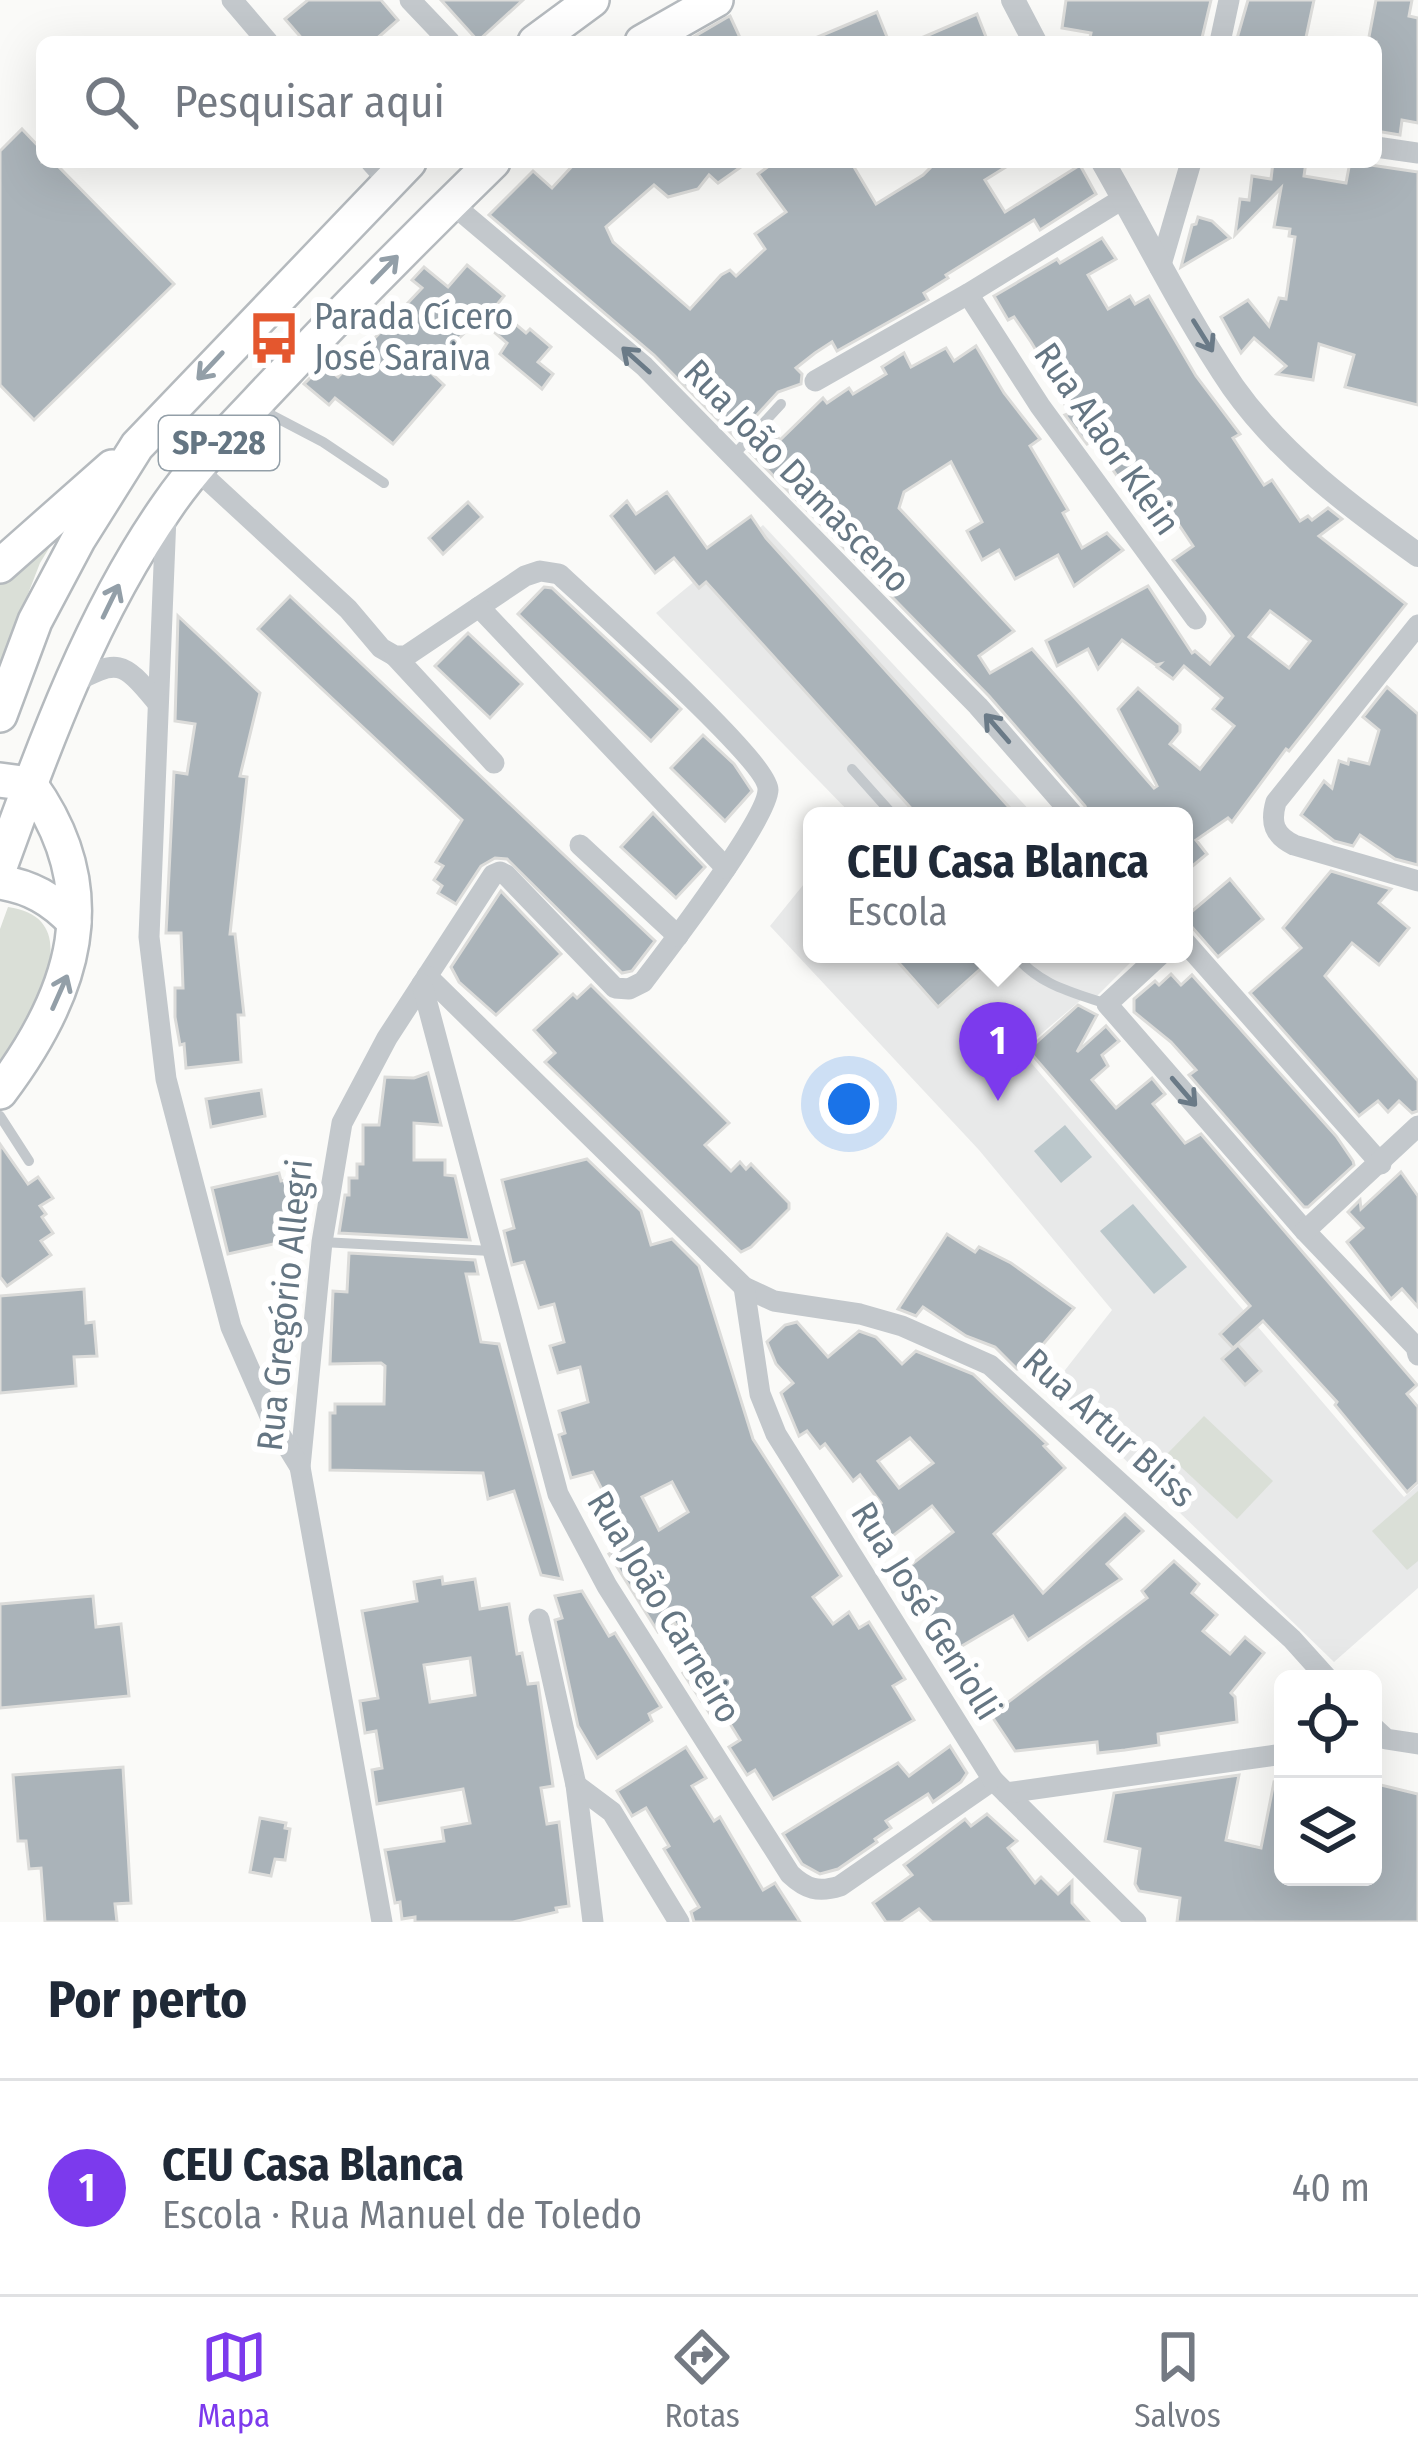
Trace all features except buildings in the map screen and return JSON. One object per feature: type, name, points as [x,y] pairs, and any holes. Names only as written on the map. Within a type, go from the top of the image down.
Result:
[{"type":"main road","points":[[543,36],[592,0]]},
{"type":"main road","points":[[653,36],[716,0]]},
{"type":"main road","name":"SP-228","points":[[0,867],[15,782],[71,685],[118,585],[166,507],[195,468],[487,168]]},
{"type":"main road","name":"SP-228","points":[[0,715],[35,622],[136,446],[390,169]]},
{"type":"main road","points":[[0,566],[136,446]]},
{"type":"main road","points":[[0,1092],[59,995],[73,950],[70,880],[54,817],[15,782]]},
{"type":"main road","points":[[0,882],[22,885],[42,895],[74,922]]},
{"type":"street","points":[[232,0],[263,36]]},
{"type":"street","points":[[410,0],[444,36]]},
{"type":"street","points":[[1012,0],[1032,36]]},
{"type":"street","points":[[1221,36],[1229,0]]},
{"type":"street","points":[[1382,148],[1418,153]]},
{"type":"street","points":[[1106,168],[1160,268],[1235,390],[1300,463],[1418,554]]},
{"type":"street","points":[[1160,268],[1188,168]]},
{"type":"street","points":[[815,381],[1124,198]]},
{"type":"street","name":"Rua João Damasceno","points":[[451,203],[644,366],[978,706],[1066,807]]},
{"type":"street","name":"Rua Alaor Klein","points":[[968,294],[1040,406],[1196,619]]},
{"type":"street","points":[[195,468],[348,609],[494,763]]},
{"type":"street","points":[[166,507],[149,937],[166,1079],[231,1327],[273,1423],[300,1467]]},
{"type":"street","points":[[1373,523],[1418,530]]},
{"type":"street","points":[[395,656],[406,656],[524,576],[540,571],[559,574],[736,742],[764,776],[768,790],[763,808],[678,936],[580,845]]},
{"type":"street","points":[[479,607],[726,868]]},
{"type":"street","points":[[1418,625],[1276,802],[1272,821],[1279,837],[1294,845],[1418,881]]},
{"type":"street","points":[[71,685],[116,665],[127,669],[156,701]]},
{"type":"street","name":"Rua Gregório Allegri","points":[[382,1922],[300,1467],[322,1242],[341,1123],[493,875],[506,875],[614,988],[629,989],[643,982],[678,936]]},
{"type":"street","points":[[1193,951],[1381,1164]]},
{"type":"street","points":[[1151,963],[1107,1004],[1305,1231],[1417,1349]]},
{"type":"street","name":"Rua João Carneiro","points":[[425,980],[490,1251],[558,1494],[607,1586],[790,1874],[802,1886],[815,1890],[840,1886],[999,1787]]},
{"type":"street","name":"Rua Artur Bliss","points":[[425,980],[744,1287],[774,1301],[902,1326],[990,1365],[1292,1639],[1320,1670]]},
{"type":"street","points":[[1305,1231],[1418,1126]]},
{"type":"street","name":"Rua José Geniolli","points":[[744,1287],[760,1394],[776,1434],[999,1787],[1136,1922]]},
{"type":"street","points":[[539,1619],[576,1785],[586,1921]]},
{"type":"street","points":[[1382,1737],[1418,1744]]},
{"type":"street","points":[[999,1787],[1274,1755]]},
{"type":"street","points":[[576,1785],[612,1812],[679,1922]]},
{"type":"lane","points":[[731,458],[781,404]]},
{"type":"lane","points":[[254,406],[323,442],[383,483]]},
{"type":"lane","points":[[852,769],[886,807]]},
{"type":"lane","points":[[1021,963],[1049,984],[1107,1004]]},
{"type":"lane","points":[[0,1116],[29,1161]]},
{"type":"lane","points":[[322,1242],[490,1251]]},
{"type":"shaded area","points":[[67,519],[40,563],[0,666],[0,569]]},
{"type":"shaded area","points":[[763,525],[1027,807],[844,807],[656,613]]},
{"type":"shaded area","points":[[803,885],[803,961],[770,926]]},
{"type":"shaded area","points":[[8,907],[34,916],[47,931],[50,952],[36,1002],[0,1067],[0,929]]},
{"type":"shaded area","points":[[805,963],[1130,963],[1097,996],[1088,994],[1021,1051],[1404,1497],[1418,1485],[1418,1588],[1334,1662],[1051,1388],[1112,1310],[979,1150]]},
{"type":"shaded area","points":[[1065,1125],[1092,1157],[1061,1183],[1034,1151]]},
{"type":"shaded area","points":[[1133,1204],[1187,1267],[1154,1294],[1100,1231]]},
{"type":"shaded area","points":[[1204,1416],[1273,1481],[1237,1519],[1167,1454]]},
{"type":"shaded area","points":[[1418,1491],[1418,1561],[1407,1570],[1372,1531]]},
{"type":"place","name":"Parada Cícero José Saraiva","points":[[274,338]]},
{"type":"place","name":"CEU Casa Blanca","points":[[998,1101]]}]
